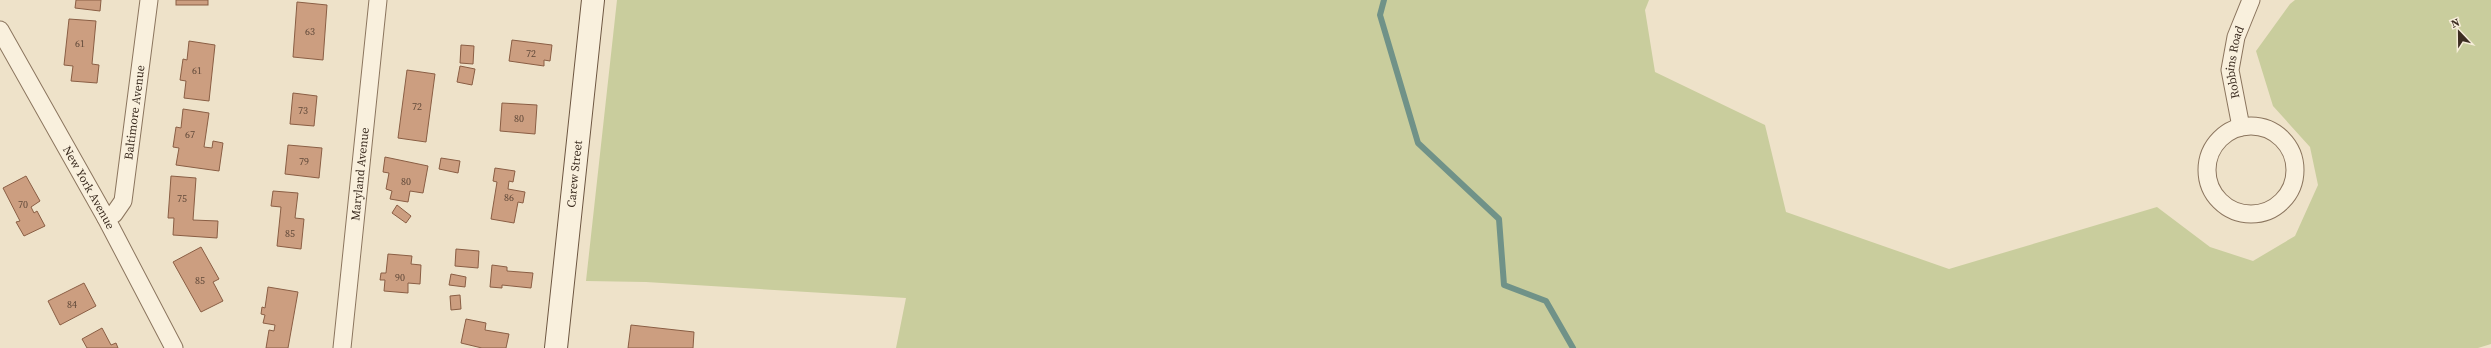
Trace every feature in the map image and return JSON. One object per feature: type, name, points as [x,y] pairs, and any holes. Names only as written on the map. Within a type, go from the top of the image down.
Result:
[{"type":"street","name":"Baltimore Avenue","points":[[106,218],[114,214],[123,201],[149,0]]},
{"type":"street","name":"Maryland Avenue","points":[[342,348],[378,0]]},
{"type":"street","name":"Carew Street","points":[[556,348],[593,0]]},
{"type":"street","name":"Robbins Road","points":[[2241,126],[2230,70],[2236,37],[2250,0]]},
{"type":"street","name":"New York Avenue","points":[[0,30],[106,218],[174,348]]},
{"type":"street","points":[[2255,125],[2269,129],[2281,137],[2290,148],[2295,162],[2295,176],[2287,195],[2271,209],[2257,214],[2242,213],[2228,208],[2217,198],[2209,185],[2207,170],[2209,156],[2216,142],[2227,132],[2241,126],[2255,125]]},
{"type":"green space","points":[[617,0],[1649,0],[1645,10],[1655,72],[1765,125],[1786,212],[1949,269],[2157,207],[2210,247],[2253,261],[2295,236],[2318,185],[2310,147],[2273,106],[2256,51],[2290,4],[2295,0],[2491,0],[2491,344],[2478,348],[896,348],[906,298],[646,282],[586,281]]},
{"type":"building","points":[[76,0],[101,0],[100,11],[75,8]]},
{"type":"building","points":[[176,0],[208,0],[208,5],[176,5]]},
{"type":"building","points":[[297,2],[327,5],[323,60],[293,57]]},
{"type":"building","points":[[69,19],[96,21],[92,64],[99,65],[97,83],[71,81],[73,66],[64,65]]},
{"type":"building","points":[[512,40],[552,45],[550,61],[544,60],[544,66],[509,61]]},
{"type":"building","points":[[189,41],[215,45],[209,101],[184,98],[186,81],[180,80],[183,59],[187,60]]},
{"type":"building","points":[[461,45],[474,46],[473,64],[460,63]]},
{"type":"building","points":[[460,66],[475,69],[472,85],[457,82]]},
{"type":"building","points":[[407,70],[435,74],[426,142],[398,138]]},
{"type":"building","points":[[293,93],[317,96],[314,126],[290,124]]},
{"type":"building","points":[[502,103],[537,105],[535,134],[500,131]]},
{"type":"building","points":[[183,109],[209,113],[204,147],[212,148],[213,141],[223,143],[219,171],[176,165],[179,148],[173,147],[176,127],[181,128]]},
{"type":"building","points":[[288,145],[322,148],[319,178],[285,174]]},
{"type":"building","points":[[385,157],[428,166],[423,193],[410,191],[408,202],[390,199],[392,191],[386,189],[389,173],[383,172]]},
{"type":"building","points":[[441,158],[460,161],[458,173],[439,169]]},
{"type":"building","points":[[495,168],[515,171],[513,182],[509,181],[508,189],[525,192],[523,203],[518,202],[514,223],[491,219],[497,182],[493,181]]},
{"type":"building","points":[[26,176],[40,201],[31,207],[34,213],[37,211],[45,226],[24,236],[16,222],[20,221],[3,188]]},
{"type":"building","points":[[171,176],[196,178],[193,220],[218,221],[217,238],[173,235],[174,218],[168,218]]},
{"type":"building","points":[[273,191],[298,193],[295,218],[304,219],[301,249],[277,246],[281,207],[271,206]]},
{"type":"building","points":[[397,205],[411,216],[406,223],[392,213]]},
{"type":"building","points":[[201,247],[219,279],[213,282],[223,301],[201,312],[173,262]]},
{"type":"building","points":[[456,249],[479,251],[478,268],[455,266]]},
{"type":"building","points":[[388,254],[412,256],[411,264],[421,265],[420,284],[408,283],[408,293],[384,291],[385,280],[380,280],[381,273],[386,273]]},
{"type":"building","points":[[492,265],[507,267],[507,271],[533,273],[531,288],[502,285],[502,288],[490,287]]},
{"type":"building","points":[[451,274],[466,277],[465,287],[449,285]]},
{"type":"building","points":[[84,283],[96,306],[60,325],[48,301]]},
{"type":"building","points":[[268,287],[298,292],[288,348],[266,348],[269,330],[274,331],[275,325],[263,323],[265,315],[261,314],[262,307],[265,308]]},
{"type":"building","points":[[460,295],[461,309],[451,310],[450,296]]},
{"type":"building","points":[[466,319],[486,323],[485,330],[509,334],[506,348],[482,348],[461,343]]},
{"type":"building","points":[[631,325],[694,332],[693,348],[628,348]]},
{"type":"building","points":[[102,328],[111,345],[116,343],[118,348],[87,348],[82,339]]},
{"type":"waterway","points":[[1384,0],[1380,15],[1418,143],[1499,219],[1504,285],[1546,301],[1573,348]]}]
